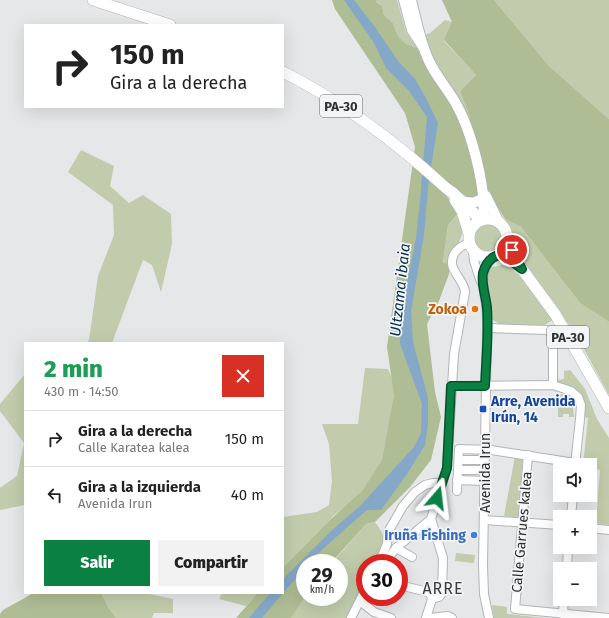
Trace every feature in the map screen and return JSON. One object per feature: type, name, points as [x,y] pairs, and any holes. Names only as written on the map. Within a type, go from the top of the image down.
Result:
[{"type":"highway","points":[[92,0],[167,24]]},
{"type":"highway","name":"PA-30","points":[[284,73],[358,117],[395,144],[482,220]]},
{"type":"highway","name":"PA-30","points":[[443,185],[462,211],[470,243],[479,256],[486,258],[496,256],[510,260],[522,269]]},
{"type":"highway","points":[[470,243],[473,225],[482,220],[490,219],[500,223]]},
{"type":"highway","name":"PA-30","points":[[500,223],[506,231],[507,241],[522,269],[555,314],[609,408]]},
{"type":"highway","points":[[496,256],[504,249],[507,241]]},
{"type":"main road","points":[[411,0],[424,49],[430,62],[456,103],[466,124],[477,163],[482,192],[484,206],[482,220]]},
{"type":"main road","points":[[462,201],[472,204],[478,202],[482,192]]},
{"type":"main road","points":[[482,192],[500,223]]},
{"type":"street","points":[[403,0],[411,30],[424,49]]},
{"type":"street","points":[[391,554],[396,548],[431,519],[447,468],[454,354],[465,292],[465,287],[452,268],[452,260],[455,252],[462,245],[470,243],[478,276],[483,286]]},
{"type":"street","points":[[483,286],[484,270],[487,264],[496,256]]},
{"type":"street","name":"Avenida Irun","points":[[483,286],[487,308],[484,449],[484,594],[489,618]]},
{"type":"street","points":[[487,328],[547,330],[551,333],[553,336],[553,385]]},
{"type":"street","points":[[451,386],[485,386],[501,384],[553,385],[571,390],[578,397],[581,405],[576,458]]},
{"type":"street","points":[[457,491],[459,449],[484,449]]},
{"type":"street","name":"Calle Garrues kalea","points":[[484,449],[553,460]]},
{"type":"street","name":"Calle Garrues kalea","points":[[528,455],[515,609],[563,614]]},
{"type":"street","points":[[459,460],[484,460]]},
{"type":"street","points":[[458,470],[484,470]]},
{"type":"street","points":[[457,480],[484,481]]},
{"type":"street","points":[[388,554],[388,532],[403,506],[415,492],[425,485],[442,483]]},
{"type":"street","points":[[431,519],[443,558],[442,593],[439,597],[432,599]]},
{"type":"street","points":[[484,520],[553,524]]},
{"type":"street","points":[[597,529],[609,530]]},
{"type":"street","points":[[396,548],[412,557]]},
{"type":"street","points":[[408,587],[428,592],[431,595],[432,599],[426,618]]},
{"type":"street","points":[[351,618],[357,606]]},
{"type":"street","points":[[366,606],[374,612],[391,618]]},
{"type":"street","points":[[564,606],[563,614],[609,618]]},
{"type":"street","points":[[430,618],[448,616],[452,618]]},
{"type":"green space","points":[[332,0],[377,0],[376,2],[382,6],[384,15],[393,23],[398,36],[406,44],[417,48],[424,62],[452,102],[469,148],[480,195],[471,199],[461,193],[444,193],[459,212],[448,225],[443,263],[449,264],[449,274],[439,301],[427,324],[435,392],[441,417],[431,460],[410,487],[375,522],[366,524],[339,554],[297,554],[331,519],[362,491],[382,460],[394,395],[387,347],[415,147],[405,113],[335,9]]},
{"type":"green space","points":[[377,0],[397,0],[406,32],[417,48],[406,44],[398,36],[393,23],[384,15],[382,6],[376,2]]},
{"type":"green space","points":[[442,0],[494,0],[549,66],[609,119],[609,322],[580,303],[521,227],[505,219],[485,186],[469,121],[470,118],[460,91],[476,75],[444,40],[452,22]]},
{"type":"green space","points":[[494,0],[609,0],[609,119],[549,66]]},
{"type":"green space","points":[[445,20],[453,22],[444,41],[476,75],[460,91],[470,118],[469,121],[434,62],[422,36],[430,33]]},
{"type":"green space","points":[[81,150],[114,166],[110,186],[129,203],[143,195],[171,214],[172,244],[161,292],[152,265],[143,260],[112,342],[88,342],[98,276],[114,235],[113,205],[68,172]]},
{"type":"green space","points":[[459,212],[463,225],[462,235],[449,264],[443,264],[448,225]]},
{"type":"green space","points":[[505,219],[521,227],[580,303],[609,322],[609,395],[580,342],[555,304],[520,257],[514,246]]},
{"type":"green space","points":[[487,223],[493,224],[501,232],[501,244],[493,252],[487,253],[481,252],[473,244],[472,238],[473,232],[481,224]]},
{"type":"green space","points":[[502,265],[511,268],[520,276],[553,320],[541,327],[501,325],[491,319],[487,286],[488,272],[492,267]]},
{"type":"green space","points":[[365,368],[388,369],[394,383],[394,395],[382,461],[362,491],[353,501],[334,515],[319,533],[298,554],[296,554],[296,556],[284,568],[284,517],[317,512],[329,505],[332,481],[329,444],[322,424],[358,424]]},
{"type":"green space","points":[[570,370],[585,389],[597,419],[609,438],[609,525],[597,523],[600,470],[597,469],[597,458],[584,458],[588,418],[584,417],[584,404],[576,390],[565,385],[558,384],[558,380],[564,379],[564,371]]},
{"type":"green space","points":[[24,375],[24,443],[0,411],[0,404]]},
{"type":"green space","points":[[558,394],[565,395],[572,402],[574,417],[569,417],[569,414],[563,414],[563,417],[558,417]]},
{"type":"green space","points":[[24,443],[24,505],[0,510],[0,488],[17,476]]},
{"type":"green space","points":[[515,456],[523,457],[518,518],[504,516]]},
{"type":"green space","points":[[375,522],[382,533],[384,542],[380,554],[356,554],[356,603],[347,618],[291,618],[299,606],[348,606],[348,554],[340,554],[366,524]]},
{"type":"green space","points":[[456,553],[475,555],[474,563],[455,561]]},
{"type":"green space","points":[[296,555],[296,606],[299,606],[291,618],[236,618],[257,594],[284,594],[284,567]]},
{"type":"green space","points":[[102,594],[150,594],[173,599],[173,613],[154,613],[152,618],[116,618]]},
{"type":"green space","points":[[102,594],[116,618],[0,618],[0,614],[3,610],[30,595]]},
{"type":"green space","points":[[222,594],[258,594],[246,606],[219,599]]},
{"type":"green space","points":[[492,605],[507,607],[507,614],[544,618],[494,618]]},
{"type":"water","points":[[344,0],[354,0],[375,27],[398,61],[415,79],[438,123],[428,187],[424,235],[411,312],[413,342],[428,398],[428,423],[425,445],[407,474],[381,510],[367,510],[317,554],[308,554],[331,531],[360,506],[414,447],[421,433],[422,404],[400,344],[401,313],[416,238],[427,117],[409,91],[386,68],[374,43]]},
{"type":"water","points":[[296,566],[296,578],[284,592],[284,578]]},
{"type":"water","points":[[269,594],[282,594],[262,618],[249,618]]},
{"type":"place","name":"Zokoa","points":[[475,309]]},
{"type":"place","name":"Arre, Avenida Irún, 14","points":[[483,409]]},
{"type":"place","name":"Iruña Fishing","points":[[474,535]]},
{"type":"district","name":"ARRE","points":[[443,588]]},
{"type":"route","points":[[437,498],[447,468],[451,386],[485,386],[487,308],[483,286],[484,270],[493,257],[498,255],[510,260],[522,269],[512,250]]},
{"type":"water label","name":"Ultzama ibaia","points":[[400,290]]}]
